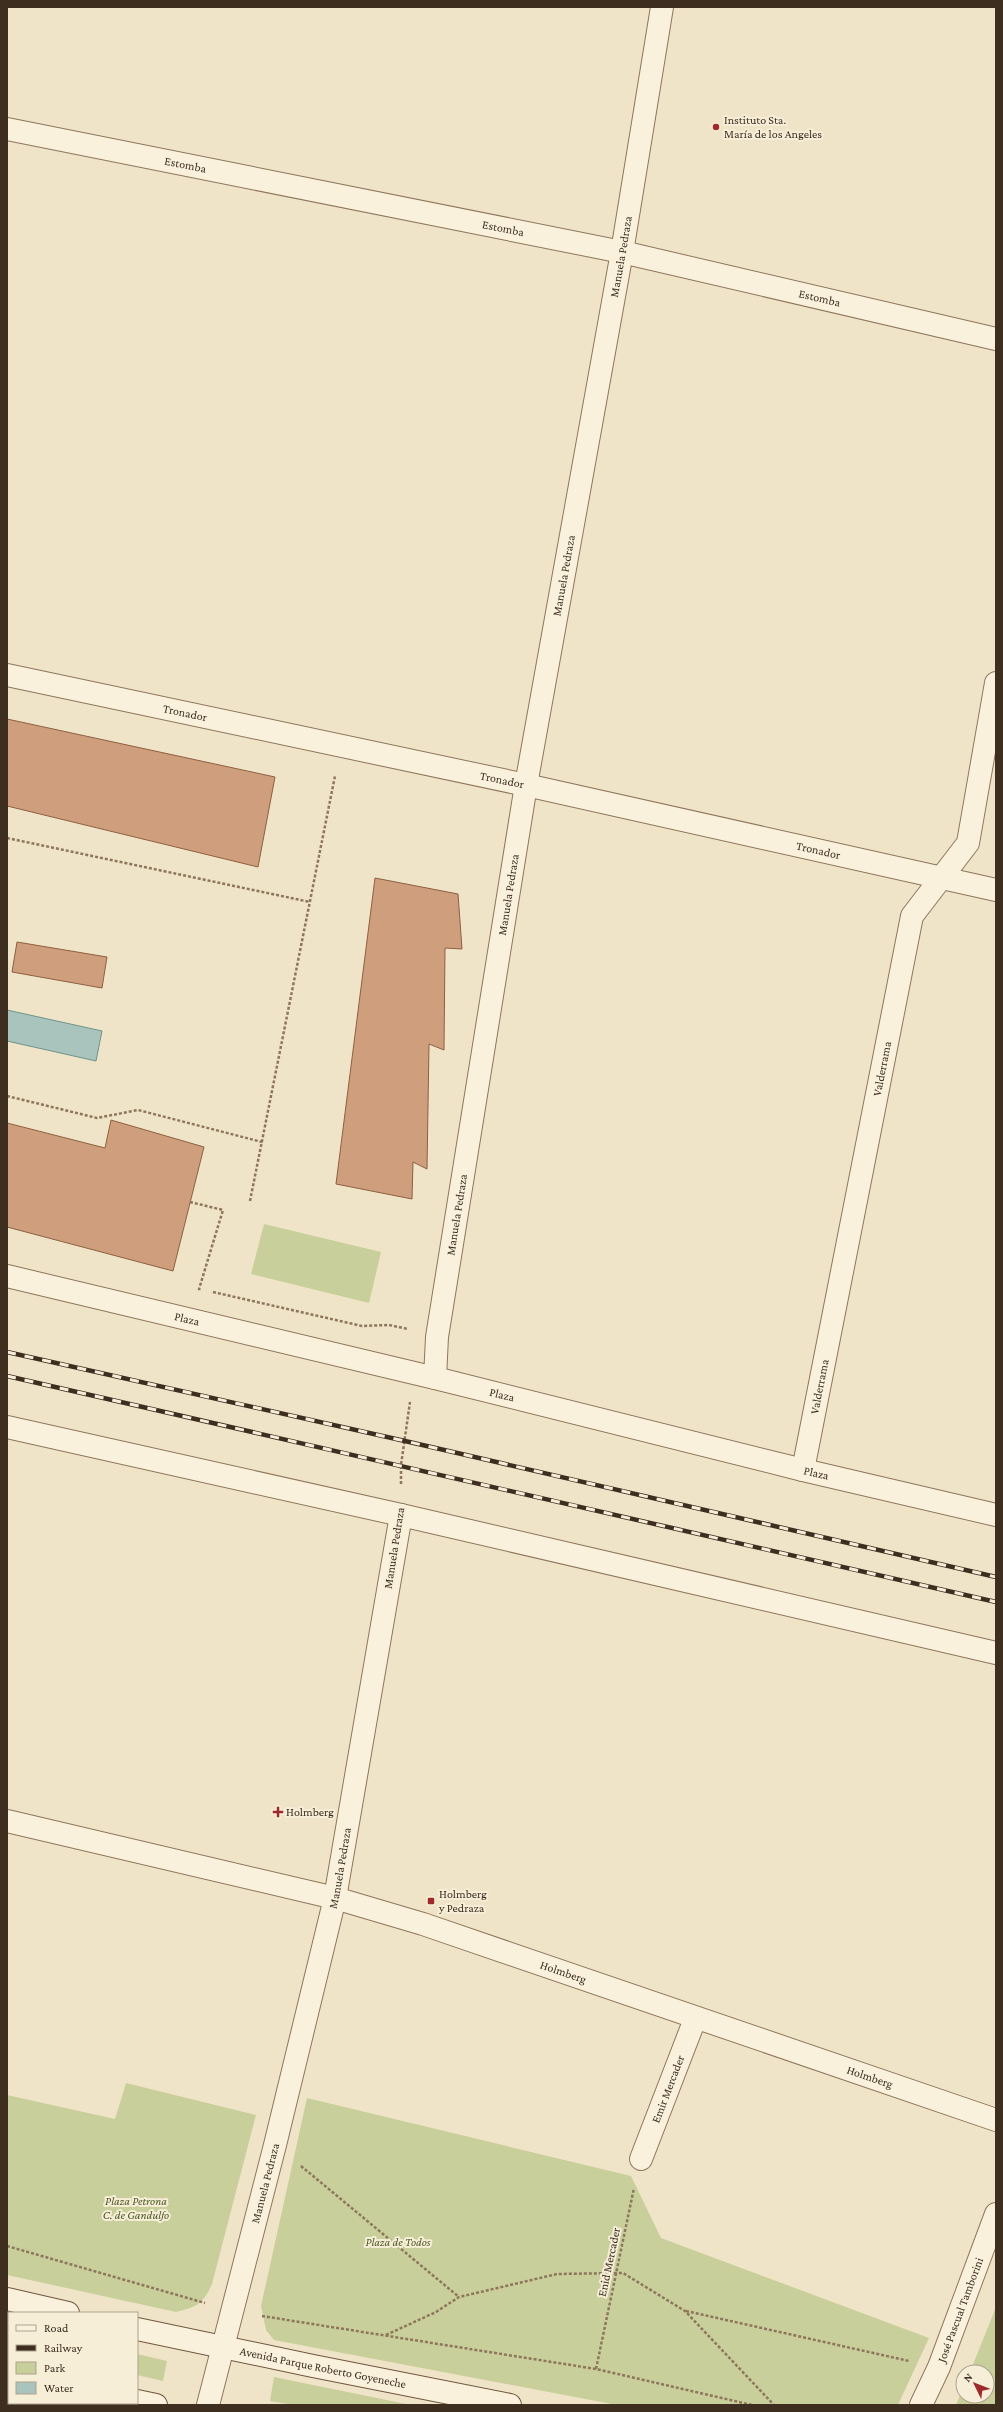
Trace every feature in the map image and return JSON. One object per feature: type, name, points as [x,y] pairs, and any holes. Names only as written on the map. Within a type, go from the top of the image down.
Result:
[{"type":"street","name":"Manuela Pedraza","points":[[435,1378],[437,1337],[526,785],[622,252],[662,7]]},
{"type":"street","name":"Estomba","points":[[7,129],[622,252],[996,339]]},
{"type":"street","name":"Tronador","points":[[7,675],[340,747],[526,785],[996,890]]},
{"type":"street","name":"Valderrama","points":[[803,1470],[912,916],[968,843],[996,683]]},
{"type":"street","name":"Plaza","points":[[7,1276],[435,1378],[803,1470],[996,1515]]},
{"type":"street","points":[[7,1427],[401,1515],[996,1653]]},
{"type":"street","name":"Manuela Pedraza","points":[[208,2405],[234,2311],[335,1898],[401,1515]]},
{"type":"street","name":"Holmberg","points":[[7,1821],[335,1898],[423,1924],[695,2019],[996,2120]]},
{"type":"street","name":"Emir Mercader","points":[[641,2159],[695,2019]]},
{"type":"street","name":"José Pascual Tamborini","points":[[921,2405],[938,2367],[996,2214]]},
{"type":"street","points":[[7,2299],[64,2312]]},
{"type":"street","name":"Avenida Parque Roberto Goyeneche","points":[[138,2328],[224,2348],[510,2405]]},
{"type":"street","points":[[138,2401],[156,2405]]},
{"type":"path","points":[[250,1201],[340,747]]},
{"type":"path","points":[[7,838],[310,902]]},
{"type":"path","points":[[7,1096],[97,1118],[138,1110],[262,1142]]},
{"type":"path","points":[[190,1202],[223,1210],[199,1289],[362,1326],[389,1325],[437,1337]]},
{"type":"path","name":"Manuela Pedraza","points":[[401,1515],[401,1465],[410,1399],[435,1378]]},
{"type":"path","points":[[275,2145],[459,2297]]},
{"type":"path","name":"Enid Mercader","points":[[596,2369],[615,2273],[641,2159]]},
{"type":"path","points":[[7,2246],[234,2311],[596,2369],[752,2405]]},
{"type":"path","points":[[385,2335],[436,2312],[459,2297],[556,2274],[623,2273],[685,2311],[774,2405]]},
{"type":"path","points":[[685,2311],[938,2367]]},
{"type":"green space","points":[[264,1224],[381,1252],[369,1303],[251,1274]]},
{"type":"green space","name":"Plaza Petrona C. de Gandulfo","points":[[126,2083],[256,2115],[212,2284],[206,2296],[198,2304],[176,2312],[7,2275],[7,2095],[115,2119]]},
{"type":"green space","name":"Plaza de Todos","points":[[307,2098],[631,2176],[661,2238],[929,2338],[898,2405],[617,2405],[274,2340],[266,2330],[261,2306]]},
{"type":"green space","points":[[996,2307],[996,2405],[956,2405],[995,2404],[995,2364],[973,2364]]},
{"type":"green space","points":[[138,2354],[167,2361],[163,2381],[138,2375]]},
{"type":"green space","points":[[274,2377],[411,2405],[293,2405],[270,2401]]},
{"type":"water","points":[[7,1010],[102,1031],[96,1061],[7,1041]]},
{"type":"building","points":[[7,719],[275,777],[258,867],[7,806]]},
{"type":"building","points":[[375,878],[458,894],[462,949],[445,948],[444,1050],[429,1044],[427,1169],[413,1162],[412,1199],[336,1184]]},
{"type":"building","points":[[17,942],[107,957],[102,988],[12,972]]},
{"type":"building","points":[[111,1120],[204,1147],[173,1271],[7,1227],[7,1123],[105,1148]]},
{"type":"railway","points":[[7,1352],[405,1441],[996,1577]]},
{"type":"railway","points":[[7,1376],[996,1602]]},
{"type":"place","name":"Instituto Sta. María de los Angeles","points":[[716,127]]},
{"type":"place","name":"Holmberg","points":[[278,1812]]},
{"type":"place","name":"Holmberg y Pedraza","points":[[431,1901]]}]
